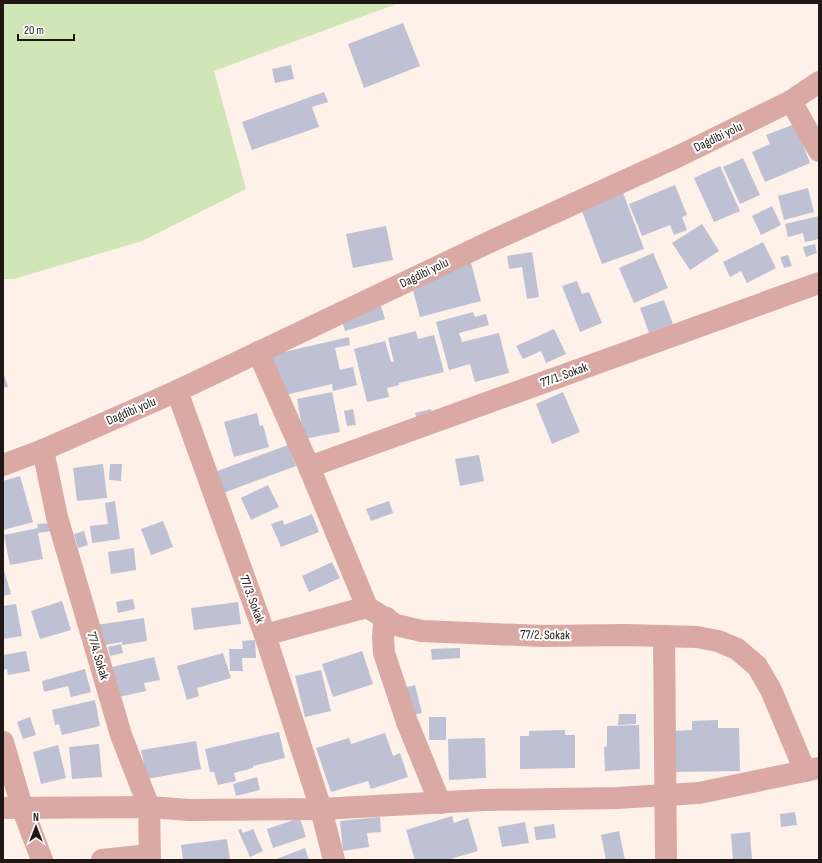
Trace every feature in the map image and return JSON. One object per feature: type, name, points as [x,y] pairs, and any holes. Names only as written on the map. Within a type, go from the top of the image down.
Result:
[{"type":"street","name":"Dagdibi yolu","points":[[3,465],[44,450],[177,392],[496,238],[679,156],[791,101],[819,82]]},
{"type":"street","points":[[791,101],[819,151]]},
{"type":"street","name":"77/1. Sokak","points":[[309,467],[819,284]]},
{"type":"street","points":[[258,352],[309,467],[367,606],[265,635]]},
{"type":"street","name":"77/3. Sokak","points":[[177,392],[265,635],[321,809],[334,860]]},
{"type":"street","name":"77/4. Sokak","points":[[44,450],[57,517],[121,735],[149,807],[150,857]]},
{"type":"street","name":"77/2. Sokak","points":[[367,606],[396,625],[422,631],[543,636],[625,634],[697,637],[718,641],[737,649],[757,666],[812,770]]},
{"type":"street","points":[[387,618],[384,625],[384,654],[407,722],[440,803]]},
{"type":"street","points":[[664,636],[666,860]]},
{"type":"street","points":[[3,742],[12,808],[42,860]]},
{"type":"street","points":[[12,808],[149,807],[189,810],[321,809],[440,803],[617,798],[699,793],[812,770]]},
{"type":"street","points":[[102,860],[150,857]]},
{"type":"green space","points":[[3,3],[399,3],[214,71],[246,189],[142,241],[14,279],[3,279]]},
{"type":"building","points":[[403,23],[420,66],[364,88],[348,44]]},
{"type":"building","points":[[291,65],[294,79],[275,83],[272,69]]},
{"type":"building","points":[[324,92],[328,102],[312,107],[319,127],[252,150],[242,122]]},
{"type":"building","points":[[795,124],[810,163],[765,182],[752,152],[770,144],[766,135]]},
{"type":"building","points":[[743,158],[760,195],[740,204],[723,167]]},
{"type":"building","points":[[720,166],[740,211],[714,222],[694,178]]},
{"type":"building","points":[[675,185],[687,215],[682,217],[687,230],[674,235],[670,225],[642,236],[629,204]]},
{"type":"building","points":[[808,188],[814,212],[784,220],[778,196]]},
{"type":"building","points":[[622,190],[644,249],[602,264],[580,206]]},
{"type":"building","points":[[772,206],[781,225],[761,235],[752,216]]},
{"type":"building","points":[[819,216],[819,239],[805,242],[803,233],[788,237],[785,224]]},
{"type":"building","points":[[702,224],[719,251],[690,270],[672,243]]},
{"type":"building","points":[[386,226],[393,260],[353,268],[346,234]]},
{"type":"building","points":[[763,242],[776,268],[747,283],[741,271],[730,277],[723,262]]},
{"type":"building","points":[[815,244],[817,253],[806,257],[803,247]]},
{"type":"building","points":[[532,252],[539,297],[527,299],[522,267],[509,269],[507,256]]},
{"type":"building","points":[[653,253],[668,288],[634,303],[619,268]]},
{"type":"building","points":[[788,255],[792,266],[784,268],[780,257]]},
{"type":"building","points":[[470,259],[481,301],[420,317],[413,290],[418,289],[415,280]]},
{"type":"building","points":[[577,281],[582,294],[589,292],[602,323],[580,332],[562,286]]},
{"type":"building","points":[[664,300],[673,324],[649,333],[640,308]]},
{"type":"building","points":[[381,306],[385,319],[345,331],[341,318]]},
{"type":"building","points":[[473,312],[475,317],[486,314],[489,325],[459,333],[462,342],[499,333],[509,373],[475,382],[470,364],[449,370],[436,322]]},
{"type":"building","points":[[554,329],[566,354],[546,363],[541,351],[523,359],[516,346]]},
{"type":"building","points":[[416,331],[418,339],[434,335],[444,372],[399,383],[399,385],[387,388],[389,397],[367,402],[354,349],[385,341],[391,362],[394,362],[388,338]]},
{"type":"building","points":[[349,337],[350,345],[335,348],[340,370],[353,367],[357,385],[333,391],[332,384],[281,396],[271,355]]},
{"type":"building","points":[[3,372],[8,387],[3,388]]},
{"type":"building","points":[[332,392],[340,432],[304,439],[297,399]]},
{"type":"building","points":[[563,392],[580,432],[552,444],[536,404]]},
{"type":"building","points":[[353,409],[356,425],[347,426],[344,411]]},
{"type":"building","points":[[431,409],[435,420],[419,425],[415,413]]},
{"type":"building","points":[[257,413],[260,426],[263,425],[269,447],[234,457],[224,422]]},
{"type":"building","points":[[288,445],[296,466],[223,493],[215,472]]},
{"type":"building","points":[[479,455],[484,481],[460,486],[455,459]]},
{"type":"building","points":[[103,464],[107,498],[77,501],[73,468]]},
{"type":"building","points":[[110,464],[122,464],[121,481],[109,480]]},
{"type":"building","points":[[20,476],[33,522],[3,530],[3,481]]},
{"type":"building","points":[[268,485],[279,507],[251,520],[241,498]]},
{"type":"building","points":[[115,501],[120,539],[92,543],[90,526],[108,524],[105,503]]},
{"type":"building","points":[[389,501],[393,513],[371,521],[366,509]]},
{"type":"building","points":[[312,514],[319,532],[281,547],[271,524],[283,520],[284,525]]},
{"type":"building","points":[[163,521],[173,547],[151,555],[141,529]]},
{"type":"building","points":[[50,523],[51,531],[38,533],[43,559],[10,565],[4,535],[38,528],[37,524]]},
{"type":"building","points":[[84,531],[88,545],[78,548],[74,534]]},
{"type":"building","points":[[134,548],[136,570],[111,574],[108,552]]},
{"type":"building","points":[[332,562],[340,578],[309,592],[302,576]]},
{"type":"building","points":[[3,567],[11,594],[3,596]]},
{"type":"building","points":[[133,599],[135,609],[118,613],[116,602]]},
{"type":"building","points":[[62,601],[71,630],[40,639],[31,611]]},
{"type":"building","points":[[238,602],[241,624],[194,630],[191,608]]},
{"type":"building","points":[[16,604],[22,636],[3,639],[3,606]]},
{"type":"building","points":[[144,618],[147,641],[122,645],[122,642],[99,646],[96,625]]},
{"type":"building","points":[[255,640],[256,658],[242,658],[243,671],[230,671],[229,649],[243,649],[242,641]]},
{"type":"building","points":[[121,644],[123,653],[110,656],[108,647]]},
{"type":"building","points":[[460,648],[460,658],[432,660],[431,649]]},
{"type":"building","points":[[26,651],[30,671],[8,675],[7,669],[3,670],[3,655]]},
{"type":"building","points":[[362,651],[373,684],[333,697],[322,664]]},
{"type":"building","points":[[223,653],[231,678],[197,688],[199,696],[187,700],[177,666]]},
{"type":"building","points":[[154,657],[160,680],[144,683],[146,691],[119,697],[112,667]]},
{"type":"building","points":[[85,669],[91,692],[71,697],[68,686],[44,692],[42,681]]},
{"type":"building","points":[[321,670],[331,711],[305,717],[295,676]]},
{"type":"building","points":[[415,685],[422,713],[410,716],[404,688]]},
{"type":"building","points":[[95,700],[100,726],[62,735],[59,724],[55,725],[52,710]]},
{"type":"building","points":[[619,714],[636,714],[636,724],[618,725]]},
{"type":"building","points":[[30,717],[36,735],[23,739],[17,722]]},
{"type":"building","points":[[429,717],[446,717],[446,740],[429,740]]},
{"type":"building","points":[[718,720],[718,728],[739,728],[740,771],[673,772],[673,731],[692,730],[692,721]]},
{"type":"building","points":[[639,725],[640,769],[605,771],[604,747],[607,746],[607,726]]},
{"type":"building","points":[[565,730],[565,735],[575,735],[575,768],[520,769],[520,736],[529,736],[529,731]]},
{"type":"building","points":[[279,732],[285,758],[253,766],[253,768],[234,773],[236,781],[218,785],[214,772],[210,772],[205,749]]},
{"type":"building","points":[[385,733],[393,756],[400,753],[408,777],[371,789],[368,781],[331,792],[316,748],[349,738],[351,744]]},
{"type":"building","points":[[485,738],[486,778],[449,780],[448,739]]},
{"type":"building","points":[[196,741],[201,769],[147,779],[141,750]]},
{"type":"building","points":[[99,744],[102,777],[72,779],[69,747]]},
{"type":"building","points":[[58,745],[66,778],[41,784],[33,752]]},
{"type":"building","points":[[257,777],[260,790],[236,796],[233,784]]},
{"type":"building","points":[[795,812],[797,825],[781,827],[780,814]]},
{"type":"building","points":[[452,816],[454,823],[468,818],[478,851],[447,860],[415,860],[406,830]]},
{"type":"building","points":[[380,817],[381,832],[367,833],[369,847],[343,851],[340,821]]},
{"type":"building","points":[[300,818],[306,837],[273,848],[267,829]]},
{"type":"building","points":[[525,822],[529,843],[502,847],[498,827]]},
{"type":"building","points":[[554,824],[556,838],[536,840],[534,827]]},
{"type":"building","points":[[241,829],[243,833],[253,829],[263,851],[250,857],[238,830]]},
{"type":"building","points":[[619,831],[625,860],[606,860],[601,835]]},
{"type":"building","points":[[750,832],[752,860],[733,860],[731,834]]},
{"type":"building","points":[[227,839],[230,860],[183,860],[181,845]]},
{"type":"building","points":[[305,848],[309,860],[274,860]]}]
